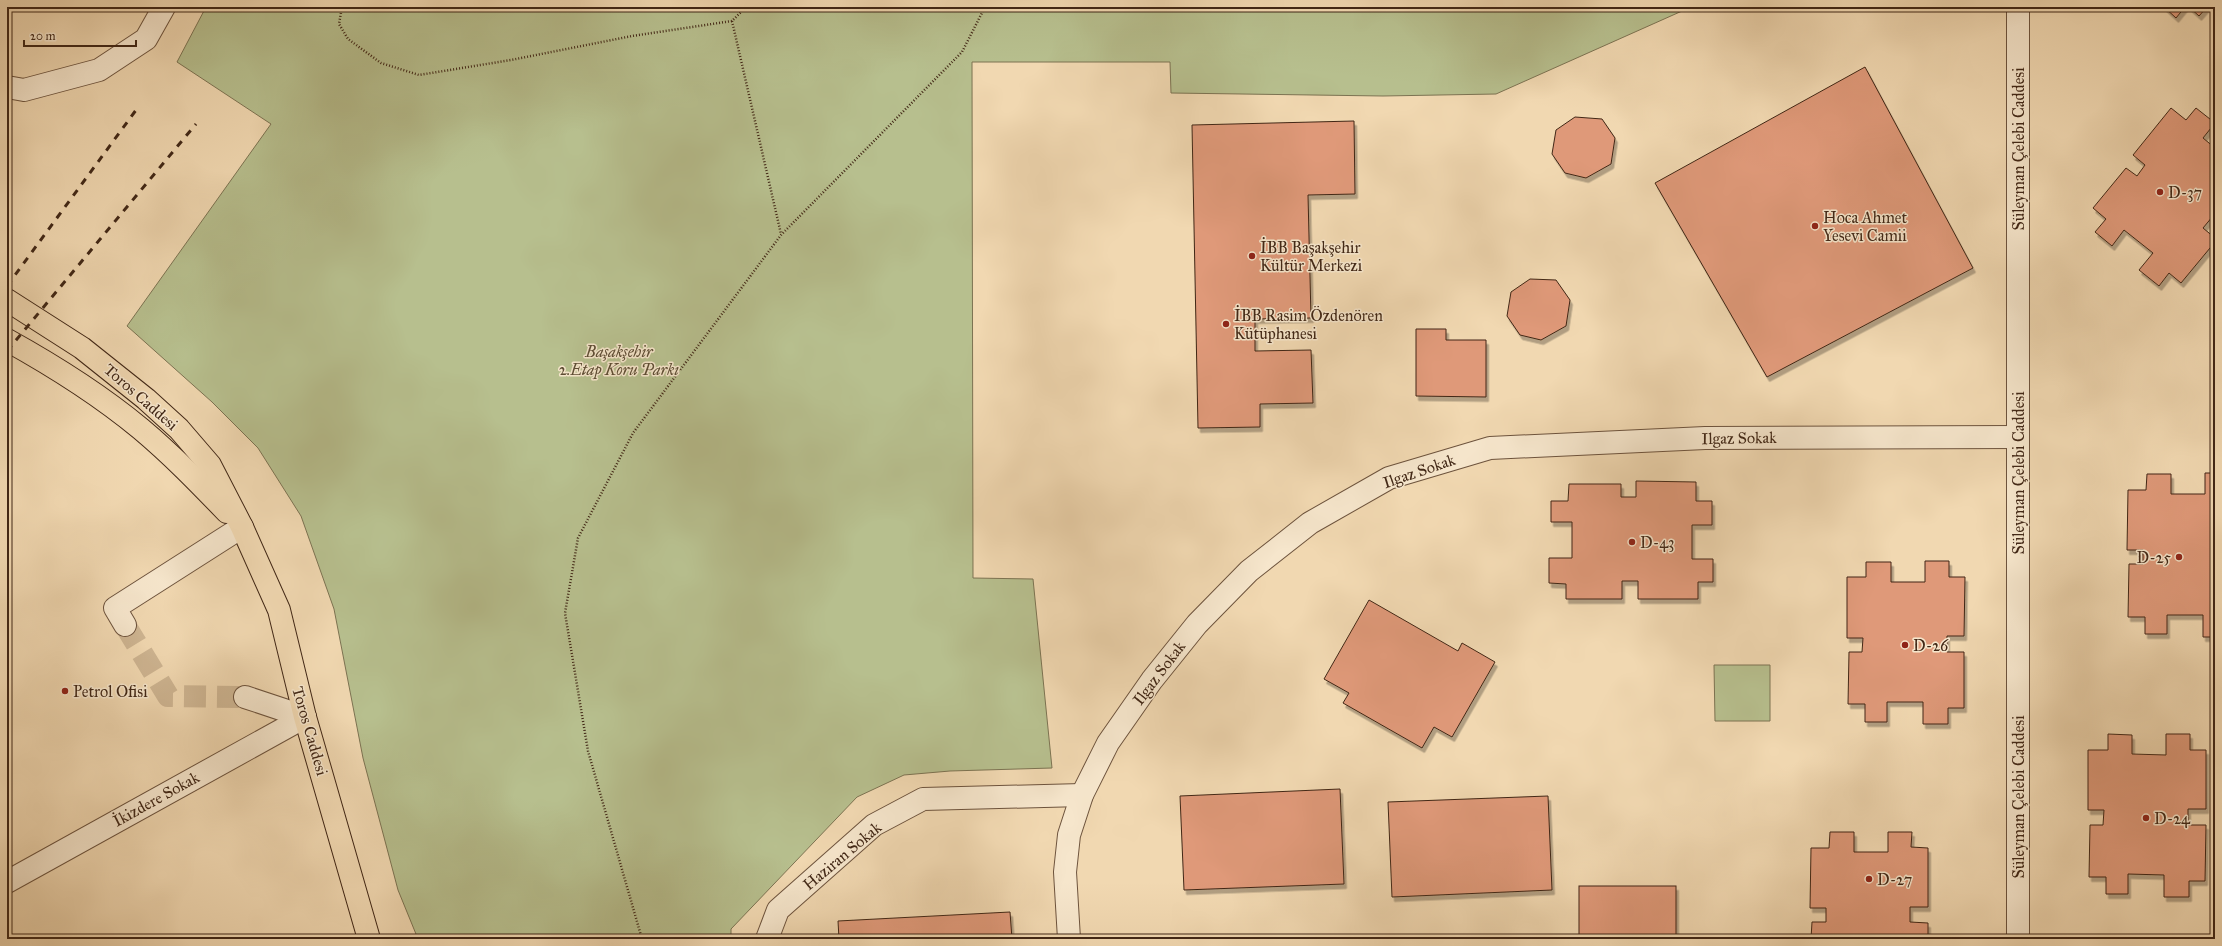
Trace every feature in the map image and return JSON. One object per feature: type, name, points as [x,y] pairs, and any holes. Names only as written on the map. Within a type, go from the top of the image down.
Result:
[{"type":"main road","name":"Toros Caddesi","points":[[7,300],[82,348],[146,399],[179,429],[210,464],[242,526],[279,610],[305,717],[369,939]]},
{"type":"main road","name":"Toros Caddesi","points":[[7,340],[68,376],[140,429],[171,455],[242,526]]},
{"type":"street","points":[[7,87],[24,90],[98,70],[146,39],[164,7]]},
{"type":"street","name":"Süleyman Çelebi Caddesi","points":[[2018,7],[2018,939]]},
{"type":"street","name":"Ilgaz Sokak","points":[[1069,939],[1065,872],[1069,835],[1082,795],[1108,743],[1152,680],[1202,618],[1249,571],[1310,523],[1389,478],[1490,448],[1705,438],[2018,437]]},
{"type":"street","points":[[125,624],[115,608],[242,526]]},
{"type":"street","points":[[245,697],[305,717]]},
{"type":"street","name":"İkizdere Sokak","points":[[7,882],[305,717]]},
{"type":"street","name":"Haziran Sokak","points":[[767,939],[778,910],[874,825],[923,799],[1082,795]]},
{"type":"path","points":[[342,7],[339,24],[348,39],[381,63],[419,75],[511,60],[632,36],[732,21],[746,7]]},
{"type":"path","points":[[642,939],[588,751],[566,620],[565,613],[578,538],[633,433],[781,234],[962,52],[985,7]]},
{"type":"path","points":[[732,21],[781,234]]},
{"type":"green space","name":"Başakşehir 2.Etap Koru Parkı","points":[[206,7],[1691,7],[1496,94],[1383,96],[1171,93],[1170,62],[972,62],[973,578],[1033,579],[1052,768],[950,771],[904,775],[857,797],[731,929],[731,939],[418,939],[398,890],[363,758],[334,609],[301,516],[258,448],[212,402],[127,326],[271,124],[177,62]]},
{"type":"green space","points":[[1714,665],[1770,665],[1770,721],[1715,721]]},
{"type":"building","points":[[2164,7],[2185,7],[2176,18]]},
{"type":"building","points":[[2189,7],[2207,7],[2199,16]]},
{"type":"building","name":"Hoca Ahmet Yesevi Camii","points":[[1865,67],[1973,268],[1767,377],[1655,183]]},
{"type":"building","name":"D-37","points":[[2171,108],[2186,120],[2196,108],[2215,123],[2203,138],[2215,148],[2215,218],[2213,216],[2203,228],[2215,238],[2215,242],[2181,283],[2169,273],[2159,286],[2139,270],[2153,253],[2124,230],[2112,246],[2095,232],[2106,219],[2093,208],[2126,168],[2137,176],[2145,165],[2133,155]]},
{"type":"building","points":[[1575,117],[1602,119],[1615,138],[1611,164],[1586,178],[1565,173],[1552,154],[1556,130]]},
{"type":"building","name":"İBB Başakşehir Kültür Merkezi","points":[[1354,121],[1355,194],[1308,195],[1311,318],[1255,319],[1255,351],[1311,350],[1313,403],[1260,404],[1260,427],[1198,428],[1192,125]]},
{"type":"building","points":[[1530,279],[1556,280],[1570,300],[1566,326],[1541,340],[1520,335],[1507,316],[1511,292]]},
{"type":"building","points":[[1416,329],[1446,329],[1446,340],[1486,340],[1486,397],[1416,396]]},
{"type":"building","name":"D-25","points":[[2205,473],[2215,473],[2215,637],[2203,637],[2203,615],[2167,615],[2167,634],[2145,634],[2145,617],[2128,617],[2129,564],[2143,564],[2143,550],[2127,550],[2128,490],[2146,490],[2147,474],[2171,474],[2171,494],[2205,494]]},
{"type":"building","name":"D-43","points":[[1636,481],[1696,482],[1696,501],[1712,501],[1712,525],[1692,525],[1692,559],[1713,559],[1713,582],[1698,582],[1698,599],[1638,599],[1638,581],[1622,581],[1622,599],[1566,599],[1566,584],[1549,583],[1549,558],[1572,558],[1572,522],[1551,522],[1551,501],[1568,501],[1569,484],[1621,484],[1621,497],[1636,497]]},
{"type":"building","name":"D-26","points":[[1925,561],[1949,561],[1949,577],[1965,577],[1964,636],[1947,636],[1947,652],[1964,652],[1964,708],[1948,708],[1948,724],[1923,724],[1923,702],[1887,702],[1887,722],[1865,722],[1865,704],[1848,704],[1849,652],[1862,652],[1863,638],[1847,638],[1847,577],[1866,577],[1866,562],[1891,562],[1891,582],[1925,582]]},
{"type":"building","points":[[1369,600],[1458,651],[1462,643],[1495,662],[1452,737],[1434,727],[1422,748],[1343,703],[1349,693],[1324,679]]},
{"type":"building","name":"D-24","points":[[2108,734],[2132,735],[2132,754],[2166,755],[2166,734],[2190,734],[2190,750],[2206,750],[2206,809],[2188,809],[2188,825],[2206,825],[2205,881],[2189,881],[2189,897],[2164,897],[2164,875],[2128,874],[2128,894],[2106,894],[2106,877],[2089,877],[2090,825],[2103,825],[2104,810],[2088,810],[2088,750],[2108,750]]},
{"type":"building","points":[[1340,789],[1344,884],[1184,890],[1180,796]]},
{"type":"building","points":[[1548,796],[1552,890],[1392,897],[1388,802]]},
{"type":"building","name":"D-27","points":[[1830,832],[1854,832],[1854,852],[1888,852],[1888,832],[1912,832],[1911,847],[1928,848],[1928,907],[1910,907],[1910,922],[1928,923],[1928,939],[1811,939],[1812,922],[1826,922],[1826,908],[1810,908],[1811,848],[1829,848]]},
{"type":"building","points":[[1579,886],[1676,886],[1676,939],[1579,939]]},
{"type":"building","points":[[1010,912],[1012,939],[839,939],[838,921]]},
{"type":"tunnel","points":[[125,625],[168,696],[245,697]]},
{"type":"railway","points":[[7,286],[139,106]]},
{"type":"railway","points":[[7,351],[196,124]]},
{"type":"place","name":"D-37","points":[[2160,192]]},
{"type":"place","name":"Hoca Ahmet Yesevi Camii","points":[[1815,226]]},
{"type":"place","name":"İBB Başakşehir Kültür Merkezi","points":[[1252,256]]},
{"type":"place","name":"İBB Rasim Özdenören Kütüphanesi","points":[[1226,324]]},
{"type":"place","name":"D-43","points":[[1632,542]]},
{"type":"place","name":"D-25","points":[[2179,557]]},
{"type":"place","name":"D-26","points":[[1905,645]]},
{"type":"place","name":"Petrol Ofisi","points":[[65,691]]},
{"type":"place","name":"D-24","points":[[2146,818]]},
{"type":"place","name":"D-27","points":[[1869,879]]}]
